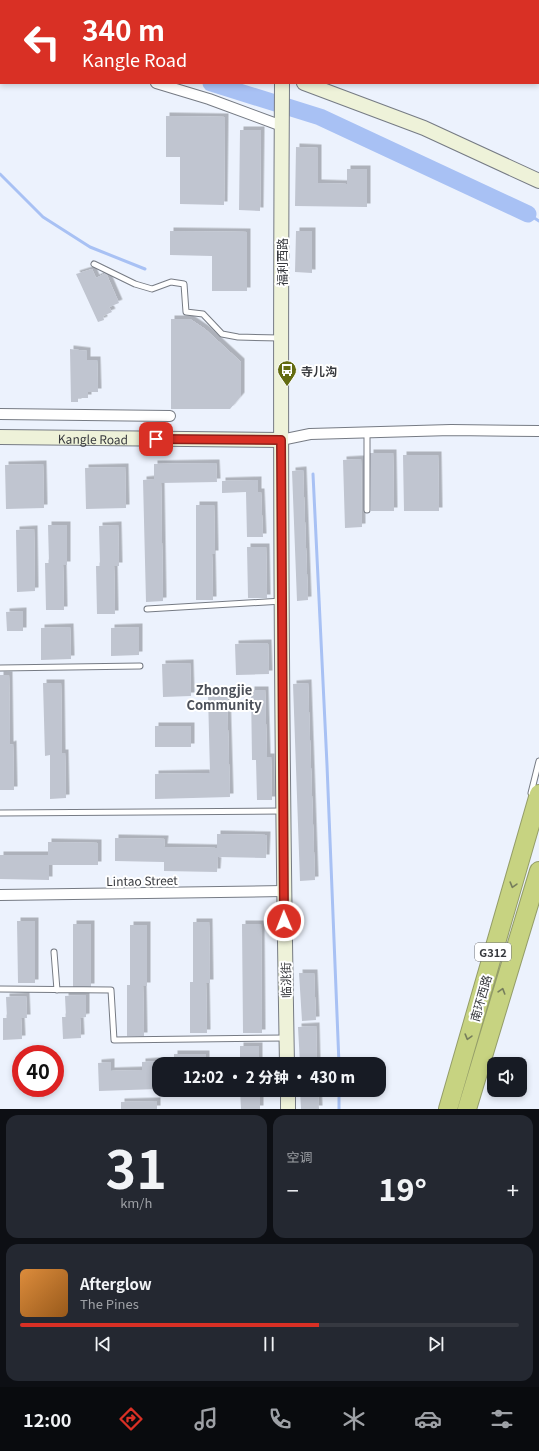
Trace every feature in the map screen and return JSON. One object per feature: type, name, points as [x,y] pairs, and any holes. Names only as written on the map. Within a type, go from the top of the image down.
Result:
[{"type":"highway","name":"南环西路","points":[[448,1109],[521,856],[534,798]]},
{"type":"highway","name":"南环西路","points":[[467,1109],[539,871]]},
{"type":"street","points":[[159,84],[282,123]]},
{"type":"street","name":"福利西路","points":[[281,440],[282,84]]},
{"type":"street","points":[[307,84],[424,128],[539,181]]},
{"type":"street","points":[[0,414],[170,416]]},
{"type":"street","points":[[281,440],[310,434],[367,432],[451,430],[539,431]]},
{"type":"street","name":"Kangle Road","points":[[0,437],[281,440]]},
{"type":"street","name":"临洮街","points":[[281,440],[283,811],[287,1057]]},
{"type":"street","name":"Lintao Street","points":[[0,895],[284,891]]},
{"type":"street","points":[[288,1097],[288,1109]]},
{"type":"lane","points":[[94,264],[136,284],[152,289],[171,282],[184,284],[186,312],[203,314],[222,334],[238,338],[281,338]]},
{"type":"lane","points":[[367,432],[368,510]]},
{"type":"lane","points":[[147,609],[283,601]]},
{"type":"lane","points":[[0,668],[140,666]]},
{"type":"lane","points":[[534,798],[539,761]]},
{"type":"lane","points":[[0,813],[283,811]]},
{"type":"lane","points":[[521,856],[526,816]]},
{"type":"lane","points":[[54,952],[57,990]]},
{"type":"lane","points":[[0,990],[111,990],[114,1040],[287,1038]]},
{"type":"building","points":[[166,116],[225,117],[224,205],[180,204],[180,157],[166,157]]},
{"type":"building","points":[[240,130],[261,130],[260,211],[239,210]]},
{"type":"building","points":[[296,147],[318,148],[318,183],[347,184],[347,169],[367,169],[367,207],[295,206]]},
{"type":"building","points":[[170,231],[247,232],[247,291],[212,291],[212,256],[170,255]]},
{"type":"building","points":[[296,231],[312,231],[312,273],[295,272]]},
{"type":"building","points":[[92,269],[96,278],[106,273],[119,303],[109,307],[112,312],[103,316],[104,320],[98,322],[76,274]]},
{"type":"building","points":[[171,319],[190,319],[205,329],[241,362],[241,396],[230,409],[171,409]]},
{"type":"building","points":[[70,349],[87,351],[87,360],[97,360],[98,392],[88,392],[88,398],[78,398],[78,402],[71,402]]},
{"type":"building","points":[[370,453],[393,453],[394,511],[371,511]]},
{"type":"building","points":[[403,455],[438,455],[439,511],[404,511]]},
{"type":"building","points":[[361,459],[362,527],[345,528],[343,460]]},
{"type":"building","points":[[216,463],[217,482],[161,483],[163,601],[146,602],[143,480],[154,479],[154,464]]},
{"type":"building","points":[[43,464],[44,508],[6,509],[5,465]]},
{"type":"building","points":[[125,467],[126,508],[86,509],[85,468]]},
{"type":"building","points":[[303,470],[308,600],[297,601],[292,471]]},
{"type":"building","points":[[258,480],[258,492],[261,492],[263,537],[247,537],[246,492],[222,493],[222,481]]},
{"type":"building","points":[[196,505],[214,505],[215,554],[212,554],[213,600],[196,600]]},
{"type":"building","points":[[48,525],[67,525],[67,565],[63,565],[64,610],[46,610],[45,563],[49,563]]},
{"type":"building","points":[[118,525],[119,566],[114,566],[115,614],[97,614],[96,566],[100,566],[99,526]]},
{"type":"building","points":[[34,529],[35,591],[17,592],[16,530]]},
{"type":"building","points":[[247,547],[266,547],[267,598],[248,598]]},
{"type":"building","points":[[23,611],[23,631],[7,631],[6,612]]},
{"type":"building","points":[[70,627],[71,659],[41,660],[41,628]]},
{"type":"building","points":[[139,627],[139,655],[111,656],[111,628]]},
{"type":"building","points":[[268,643],[269,674],[236,675],[235,644]]},
{"type":"building","points":[[190,663],[191,696],[163,697],[162,664]]},
{"type":"building","points":[[0,675],[9,675],[10,745],[13,744],[14,790],[0,790]]},
{"type":"building","points":[[43,683],[61,683],[62,753],[65,753],[66,798],[50,799],[50,755],[45,756]]},
{"type":"building","points":[[308,683],[315,880],[300,881],[293,684]]},
{"type":"building","points":[[251,690],[265,690],[267,757],[271,757],[272,800],[257,800],[256,760],[252,760]]},
{"type":"building","points":[[208,695],[227,695],[230,797],[155,799],[155,774],[210,773]]},
{"type":"building","points":[[155,726],[191,726],[191,747],[155,747]]},
{"type":"building","points":[[217,834],[267,835],[266,858],[218,857],[217,872],[164,871],[164,862],[115,861],[115,838],[165,839],[164,847],[217,848]]},
{"type":"building","points":[[48,842],[98,843],[98,865],[49,865],[49,880],[0,879],[0,855],[48,855]]},
{"type":"building","points":[[17,921],[35,921],[35,983],[18,983]]},
{"type":"building","points":[[193,922],[209,922],[210,983],[206,983],[207,1033],[190,1033],[190,982],[193,982]]},
{"type":"building","points":[[73,924],[91,924],[91,987],[73,987]]},
{"type":"building","points":[[242,924],[261,924],[262,1033],[243,1033]]},
{"type":"building","points":[[130,925],[147,925],[147,986],[143,986],[144,1036],[127,1036],[127,985],[130,985]]},
{"type":"building","points":[[299,973],[314,973],[316,1020],[302,1021]]},
{"type":"building","points":[[86,995],[86,1017],[80,1018],[81,1038],[63,1039],[62,1017],[66,1017],[65,996]]},
{"type":"building","points":[[26,996],[27,1018],[21,1018],[22,1039],[3,1040],[3,1018],[7,1018],[6,997]]},
{"type":"building","points":[[316,1026],[317,1057],[300,1057],[298,1027]]},
{"type":"building","points":[[240,1046],[259,1046],[259,1057],[240,1057]]},
{"type":"building","points":[[174,1054],[206,1054],[206,1057],[174,1057]]},
{"type":"building","points":[[152,1061],[152,1089],[99,1091],[98,1063],[111,1062],[111,1071],[142,1070],[142,1062]]},
{"type":"building","points":[[240,1097],[260,1097],[260,1109],[241,1109]]},
{"type":"building","points":[[300,1097],[318,1097],[319,1109],[301,1109]]},
{"type":"building","points":[[157,1101],[157,1109],[121,1109],[121,1102]]},
{"type":"waterway","name":"寺儿沟","points":[[214,84],[320,117],[528,214]]},
{"type":"waterway","points":[[0,174],[43,217],[90,247],[145,269]]},
{"type":"waterway","name":"寺儿沟","points":[[528,214],[539,221]]},
{"type":"waterway","points":[[313,474],[339,1057]]},
{"type":"waterway","points":[[339,1097],[339,1109]]},
{"type":"place","name":"寺儿沟","points":[[287,387]]},
{"type":"district","name":"Zhongjie Community","points":[[224,696]]},
{"type":"route","points":[[156,439],[281,440],[284,921]]}]
